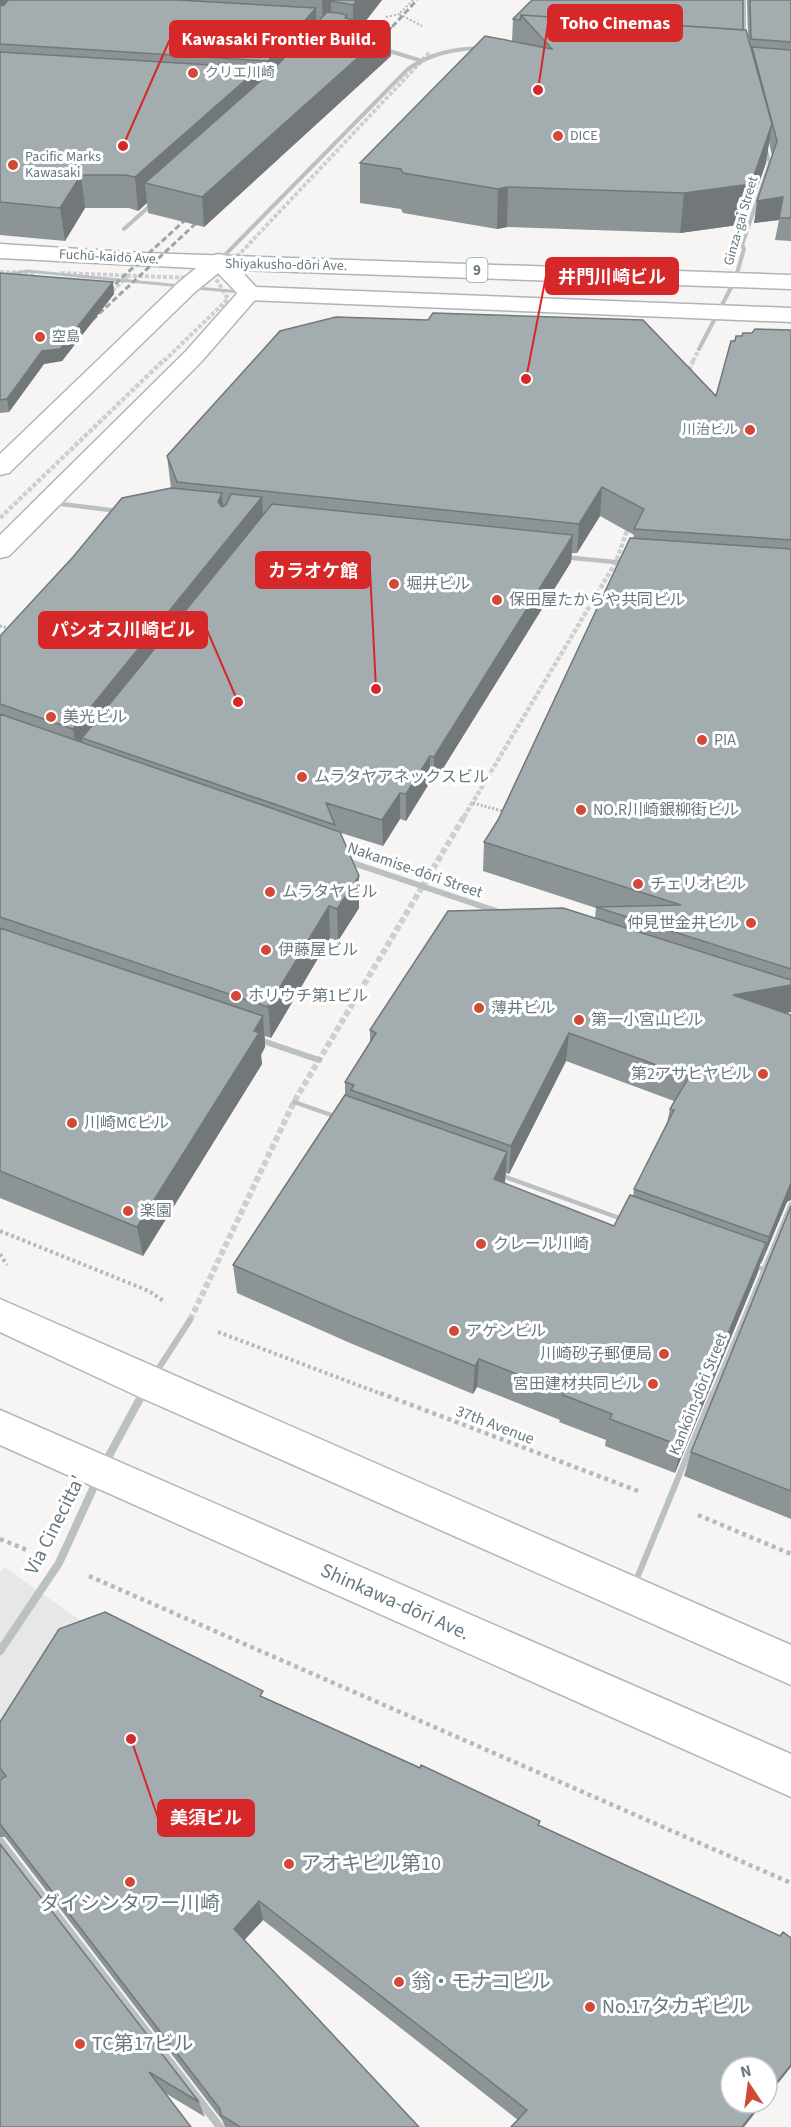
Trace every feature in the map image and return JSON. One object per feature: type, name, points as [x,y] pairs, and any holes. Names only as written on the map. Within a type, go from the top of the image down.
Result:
[{"type":"main road","name":"Fuchū-kaidō Ave.","points":[[3,253],[219,261]]},
{"type":"main road","name":"Shiyakusho-dōri Ave.","points":[[219,261],[791,282]]},
{"type":"main road","name":"Shiyakusho-dōri Ave.","points":[[219,261],[250,293],[791,315]]},
{"type":"main road","points":[[0,468],[187,287],[219,261]]},
{"type":"main road","points":[[0,550],[194,356],[250,293]]},
{"type":"main road","points":[[0,1316],[791,1665]]},
{"type":"main road","name":"Shinkawa-dōri Ave.","points":[[0,1426],[100,1473],[791,1776]]},
{"type":"street","points":[[744,0],[744,42]]},
{"type":"street","points":[[219,261],[419,60],[456,48],[484,47]]},
{"type":"street","points":[[381,48],[419,60]]},
{"type":"street","name":"Ginza-gai Street","points":[[699,349],[735,280],[744,249],[742,245],[770,163],[764,141]]},
{"type":"street","points":[[124,229],[158,198]]},
{"type":"street","points":[[47,502],[127,512]]},
{"type":"street","points":[[557,556],[628,563]]},
{"type":"street","name":"Nakamise-dōri Street","points":[[345,860],[512,916]]},
{"type":"street","points":[[253,1038],[319,1060]]},
{"type":"street","name":"Via Cinecitta'","points":[[0,1652],[59,1563],[100,1473],[148,1383],[190,1320]]},
{"type":"street","points":[[0,1841],[220,2127]]},
{"type":"lane","points":[[0,276],[27,271],[250,293]]},
{"type":"lane","points":[[294,1102],[339,1118]]},
{"type":"lane","points":[[495,1174],[629,1221]]},
{"type":"lane","name":"Kankōin-dōri Street","points":[[631,1594],[791,1204]]},
{"type":"lane","points":[[752,1265],[763,1269]]},
{"type":"path","points":[[413,0],[399,14],[428,29]]},
{"type":"path","points":[[0,626],[17,631]]},
{"type":"path","points":[[473,803],[507,812]]},
{"type":"path","name":"37th Avenue","points":[[0,1230],[149,1291],[190,1320],[253,1347],[669,1503],[791,1554]]},
{"type":"path","points":[[0,1254],[7,1265],[0,1262]]},
{"type":"path","points":[[0,1539],[791,1883]]},
{"type":"shaded area","points":[[4,1567],[83,1622],[0,1749],[0,1573]]},
{"type":"building","points":[[8,0],[178,0],[316,8],[268,61],[0,44],[0,6]]},
{"type":"building","points":[[331,0],[357,0],[353,5]]},
{"type":"building","points":[[532,0],[743,0],[743,30],[521,15],[520,20],[513,19]]},
{"type":"building","points":[[750,0],[791,0],[791,42],[751,39]]},
{"type":"building","points":[[327,12],[347,15],[345,18],[391,28],[202,197],[145,183],[272,71]]},
{"type":"building","points":[[521,15],[746,30],[772,124],[751,184],[684,193],[508,187],[498,189],[403,173],[401,169],[360,163],[485,36],[552,49]]},
{"type":"building","points":[[752,47],[791,50],[791,218],[779,218],[783,197],[757,201],[777,141]]},
{"type":"building","points":[[0,52],[259,68],[135,177],[81,175],[60,208],[0,202]]},
{"type":"building","name":"空島","points":[[0,273],[113,282],[60,349],[42,351],[7,399],[0,400]]},
{"type":"building","points":[[433,313],[643,320],[716,396],[731,341],[735,341],[736,336],[752,333],[755,329],[791,330],[791,540],[634,529],[644,509],[602,487],[579,524],[177,482],[167,456],[280,331],[336,317],[428,320]]},
{"type":"building","points":[[171,488],[222,493],[218,502],[222,507],[226,505],[231,494],[262,497],[73,729],[0,704],[0,636],[73,557],[122,498]]},
{"type":"building","points":[[272,504],[573,535],[434,757],[430,756],[406,794],[400,793],[382,820],[326,803],[335,825],[82,738]]},
{"type":"building","points":[[630,538],[791,549],[791,969],[596,907],[681,905],[484,842],[498,820]]},
{"type":"building","points":[[0,714],[340,832],[359,876],[337,909],[329,906],[268,1007],[0,917]]},
{"type":"building","points":[[563,908],[791,980],[791,985],[733,995],[791,1015],[791,1183],[769,1237],[634,1189],[674,1110],[670,1109],[689,1077],[569,1033],[511,1146],[351,1090],[354,1085],[345,1082],[376,1033],[370,1030],[448,911]]},
{"type":"building","points":[[0,928],[263,1016],[254,1031],[259,1033],[137,1227],[0,1171]]},
{"type":"building","points":[[345,1095],[507,1152],[494,1179],[614,1226],[630,1195],[766,1243],[681,1446],[610,1419],[612,1414],[563,1395],[564,1393],[479,1359],[475,1366],[233,1265]]},
{"type":"building","points":[[791,1206],[791,1491],[691,1452]]},
{"type":"building","points":[[105,1612],[263,1691],[260,1696],[420,1768],[421,1765],[540,1821],[538,1825],[780,1936],[783,1932],[791,1938],[791,2065],[779,2080],[779,2055],[719,2055],[719,2115],[752,2115],[742,2127],[511,2127],[527,2110],[259,1901],[234,1929],[419,2127],[240,2127],[221,2115],[220,2109],[0,1824],[0,1780],[6,1776],[0,1768],[0,1722],[59,1629]]},
{"type":"building","points":[[0,1844],[199,2102],[149,2072],[191,2127],[0,2127]]},
{"type":"tunnel","points":[[233,261],[430,52]]},
{"type":"tunnel","points":[[0,272],[36,273]]},
{"type":"tunnel","points":[[61,273],[192,278]]},
{"type":"tunnel","points":[[108,295],[127,277]]},
{"type":"tunnel","points":[[164,361],[228,299],[216,279]]},
{"type":"tunnel","points":[[694,359],[699,349]]},
{"type":"tunnel","points":[[0,518],[165,359]]},
{"type":"tunnel","points":[[686,376],[694,359]]},
{"type":"tunnel","points":[[464,817],[616,562],[629,525]]},
{"type":"tunnel","points":[[190,1320],[294,1102],[465,815]]},
{"type":"railway","points":[[380,40],[417,0]]},
{"type":"railway","points":[[102,296],[195,211]]},
{"type":"railway","points":[[86,326],[207,213]]},
{"type":"place","name":"クリエ川崎","points":[[193,73]]},
{"type":"place","name":"Toho Cinemas","points":[[538,90]]},
{"type":"place","name":"DICE","points":[[558,136]]},
{"type":"place","name":"Kawasaki Frontier Build.","points":[[123,146]]},
{"type":"place","name":"Pacific Marks Kawasaki","points":[[13,165]]},
{"type":"place","name":"空島","points":[[40,337]]},
{"type":"place","name":"井門川崎ビル","points":[[526,379]]},
{"type":"place","name":"川治ビル","points":[[750,430]]},
{"type":"place","name":"堀井ビル","points":[[394,584]]},
{"type":"place","name":"保田屋たからや共同ビル","points":[[497,600]]},
{"type":"place","name":"カラオケ館","points":[[376,689]]},
{"type":"place","name":"パシオス川崎ビル","points":[[238,702]]},
{"type":"place","name":"美光ビル","points":[[51,717]]},
{"type":"place","name":"PIA","points":[[702,740]]},
{"type":"place","name":"ムラタヤアネックスビル","points":[[302,777]]},
{"type":"place","name":"NO.R川崎銀柳街ビル","points":[[581,810]]},
{"type":"place","name":"チェリオビル","points":[[638,884]]},
{"type":"place","name":"ムラタヤビル","points":[[270,892]]},
{"type":"place","name":"仲見世金井ビル","points":[[751,923]]},
{"type":"place","name":"伊藤屋ビル","points":[[266,950]]},
{"type":"place","name":"ホリウチ第1ビル","points":[[236,996]]},
{"type":"place","name":"薄井ビル","points":[[479,1008]]},
{"type":"place","name":"第一小宮山ビル","points":[[579,1020]]},
{"type":"place","name":"第2アサヒヤビル","points":[[763,1074]]},
{"type":"place","name":"川崎MCビル","points":[[72,1123]]},
{"type":"place","name":"楽園","points":[[128,1211]]},
{"type":"place","name":"クレール川崎","points":[[481,1244]]},
{"type":"place","name":"アゲンビル","points":[[454,1331]]},
{"type":"place","name":"川崎砂子郵便局","points":[[664,1354]]},
{"type":"place","name":"宮田建材共同ビル","points":[[653,1384]]},
{"type":"place","name":"美須ビル","points":[[131,1739]]},
{"type":"place","name":"アオキビル第10","points":[[289,1864]]},
{"type":"place","name":"ダイシンタワー川崎","points":[[130,1882]]},
{"type":"place","name":"翁・モナコビル","points":[[399,1982]]},
{"type":"place","name":"No.17タカギビル","points":[[590,2007]]},
{"type":"place","name":"TC第17ビル","points":[[80,2044]]}]
